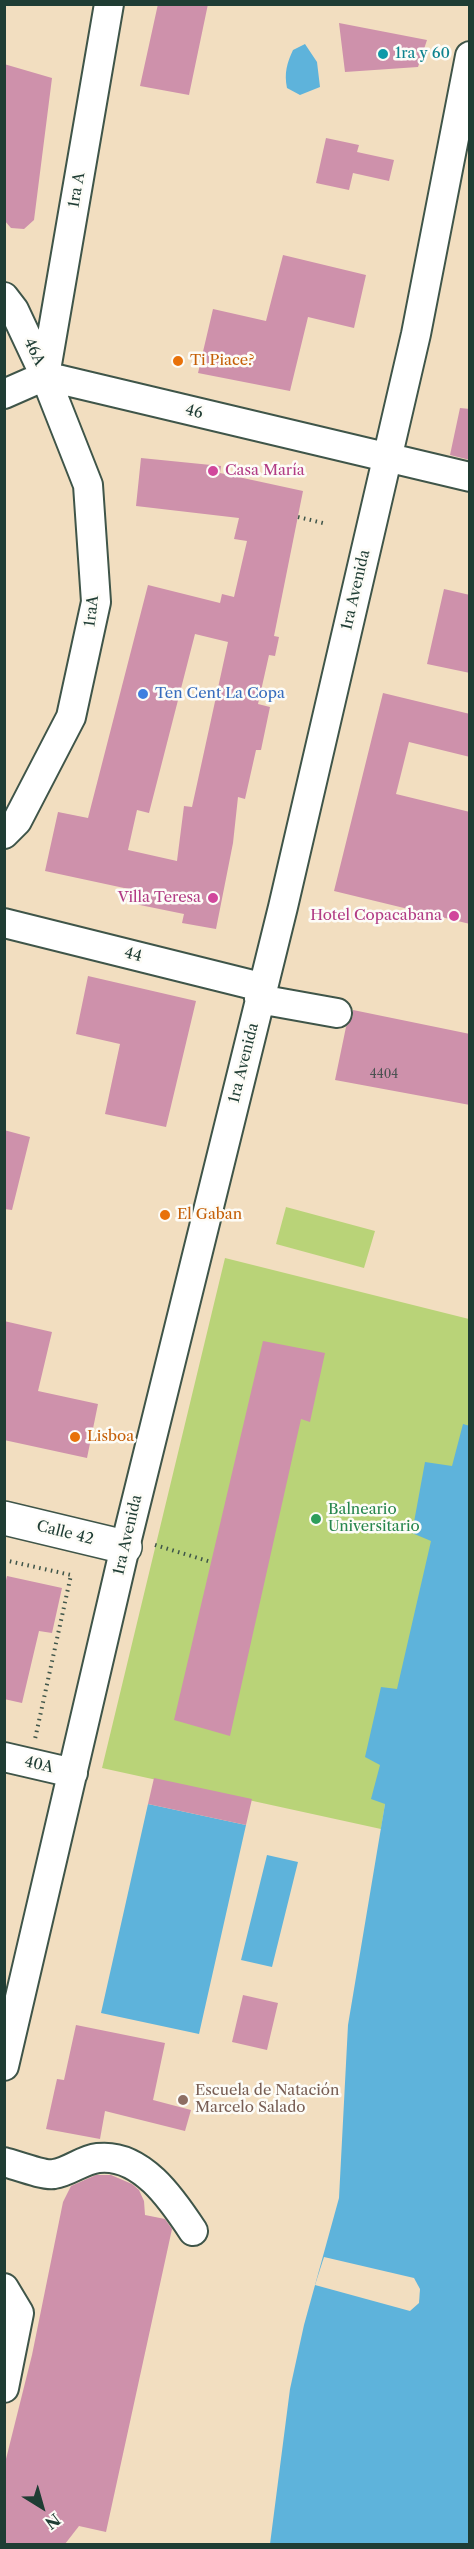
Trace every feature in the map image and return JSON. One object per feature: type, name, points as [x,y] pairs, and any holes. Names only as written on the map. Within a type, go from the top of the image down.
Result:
[{"type":"main road","name":"Calle 42","points":[[4,1518],[140,1546]]},
{"type":"street","name":"1ra A","points":[[45,376],[109,4]]},
{"type":"street","name":"1ra Avenida","points":[[6,2057],[74,1773],[140,1546],[260,993],[283,908],[416,333],[470,56]]},
{"type":"street","name":"46A","points":[[4,297],[14,310],[45,376]]},
{"type":"street","points":[[4,394],[45,376]]},
{"type":"street","name":"46","points":[[45,376],[470,477]]},
{"type":"street","name":"1raA","points":[[4,834],[17,821],[72,717],[96,602],[88,485],[45,376]]},
{"type":"street","name":"44","points":[[4,923],[338,1013]]},
{"type":"street","name":"40A","points":[[17,1760],[74,1773]]},
{"type":"street","points":[[4,2162],[54,2174],[99,2158],[129,2162],[151,2178],[180,2210],[193,2231]]},
{"type":"street","points":[[4,2288],[19,2313],[4,2388]]},
{"type":"path","points":[[297,517],[327,524]]},
{"type":"path","points":[[140,1546],[211,1562]]},
{"type":"path","points":[[4,1560],[71,1575],[17,1760]]},
{"type":"green space","points":[[286,1207],[375,1231],[364,1268],[276,1244]]},
{"type":"green space","name":"Balneario Universitario","points":[[225,1258],[469,1319],[469,1719],[385,1804],[381,1829],[102,1768]]},
{"type":"water","points":[[305,44],[317,62],[320,87],[300,95],[287,88],[286,73],[293,50]]},
{"type":"water","points":[[463,1424],[470,1426],[469,2544],[270,2544],[290,2389],[304,2325],[339,2198],[348,2025],[385,1804],[371,1799],[380,1765],[365,1757],[381,1687],[397,1689],[431,1541],[412,1533],[425,1462],[452,1466]]},
{"type":"water","points":[[148,1804],[246,1825],[199,2034],[101,2013]]},
{"type":"water","points":[[267,1855],[298,1862],[272,1967],[241,1960]]},
{"type":"pier","points":[[324,2257],[414,2278],[420,2289],[419,2303],[410,2311],[315,2285]]},
{"type":"building","points":[[158,4],[208,4],[189,95],[140,86]]},
{"type":"building","name":"1ra y 60","points":[[339,23],[427,40],[418,67],[345,72]]},
{"type":"building","points":[[4,64],[52,78],[34,220],[24,229],[11,228],[4,220]]},
{"type":"building","points":[[326,138],[359,145],[357,152],[394,160],[389,181],[353,173],[349,190],[316,183]]},
{"type":"building","points":[[283,255],[366,275],[354,328],[308,317],[290,391],[198,373],[213,309],[266,321]]},
{"type":"building","points":[[460,408],[470,409],[470,460],[450,455]]},
{"type":"building","points":[[141,458],[221,466],[220,473],[303,491],[274,636],[279,637],[275,656],[269,655],[258,704],[270,707],[261,750],[256,750],[245,799],[238,797],[233,843],[216,929],[182,923],[184,914],[135,904],[138,891],[45,871],[58,812],[88,818],[148,585],[220,603],[222,594],[234,597],[247,541],[234,539],[239,518],[136,506]],"holes":[[[195,634],[228,642],[192,807],[184,806],[177,861],[128,850],[137,810],[149,813]]]},
{"type":"building","points":[[444,589],[470,595],[470,673],[427,664]]},
{"type":"building","points":[[383,693],[470,714],[470,757],[409,742],[396,794],[470,812],[470,924],[334,891]]},
{"type":"building","points":[[88,976],[196,1001],[166,1127],[105,1114],[120,1044],[76,1034]]},
{"type":"building","points":[[353,1010],[470,1034],[470,1105],[335,1080],[346,1027],[353,1016]]},
{"type":"building","points":[[4,1130],[30,1137],[12,1210],[4,1209]]},
{"type":"building","points":[[4,1321],[52,1332],[38,1391],[98,1404],[87,1458],[4,1440]]},
{"type":"building","points":[[263,1341],[325,1353],[310,1422],[301,1419],[230,1736],[174,1720]]},
{"type":"building","points":[[7,1576],[62,1588],[52,1633],[39,1631],[22,1703],[4,1699],[4,1589]]},
{"type":"building","points":[[154,1778],[252,1799],[246,1825],[148,1804]]},
{"type":"building","points":[[243,1995],[278,2003],[267,2050],[232,2042]]},
{"type":"building","points":[[76,2025],[165,2043],[153,2100],[191,2110],[185,2131],[105,2111],[100,2139],[46,2129],[57,2079],[64,2080]]},
{"type":"building","points":[[96,2175],[111,2175],[132,2184],[139,2190],[144,2201],[145,2215],[165,2219],[172,2229],[106,2532],[79,2526],[65,2544],[4,2544],[4,2467],[32,2355],[63,2202],[71,2186]]},
{"type":"place","name":"1ra y 60","points":[[383,54]]},
{"type":"place","name":"Ti Piace?","points":[[178,361]]},
{"type":"place","name":"Casa María","points":[[213,471]]},
{"type":"place","name":"Ten Cent La Copa","points":[[143,694]]},
{"type":"place","name":"Villa Teresa","points":[[213,898]]},
{"type":"place","name":"Hotel Copacabana","points":[[454,916]]},
{"type":"place","name":"El Gaban","points":[[165,1215]]},
{"type":"place","name":"Lisboa","points":[[75,1437]]},
{"type":"place","name":"Balneario Universitario","points":[[316,1519]]},
{"type":"place","name":"Escuela de Natación Marcelo Salado","points":[[183,2100]]}]
